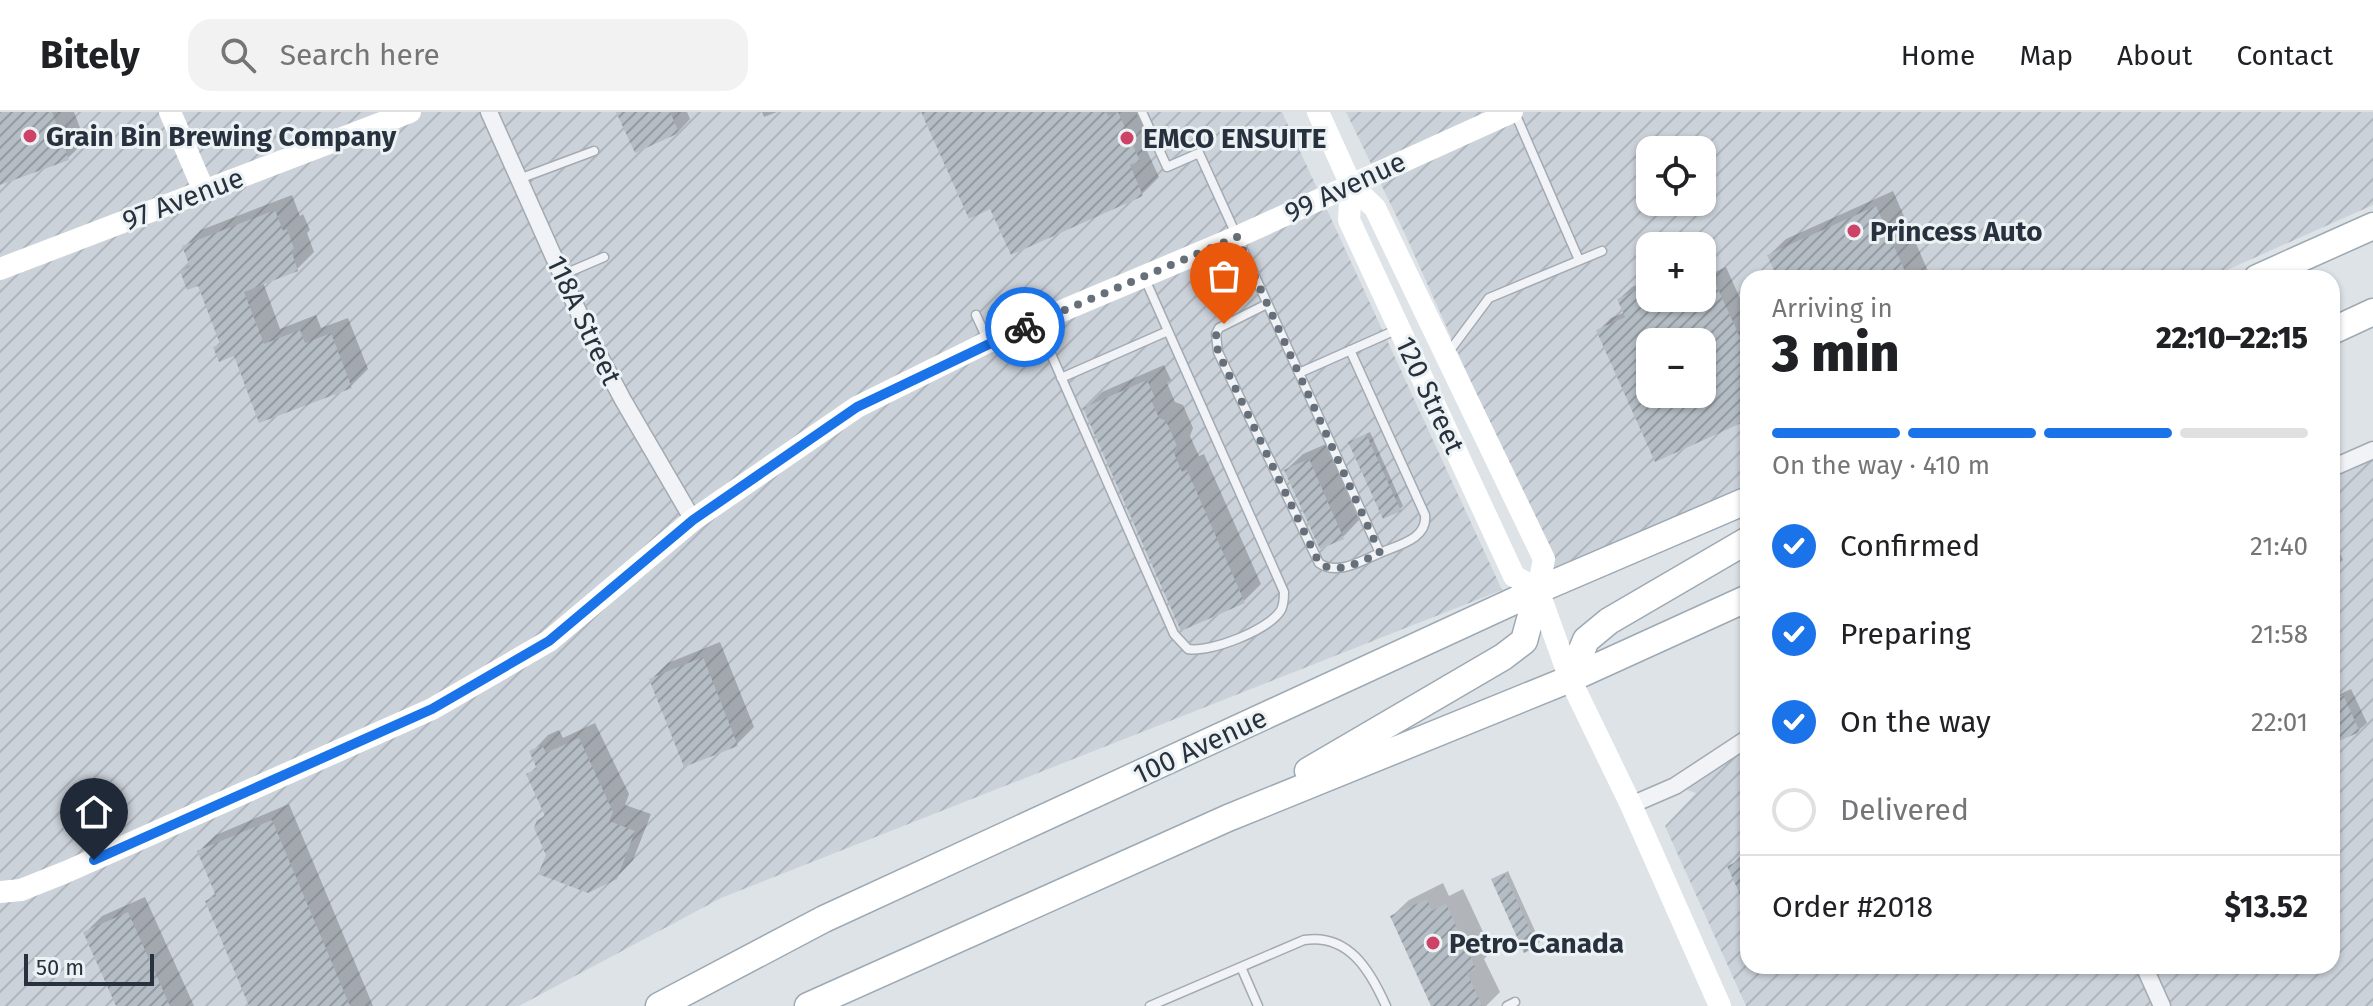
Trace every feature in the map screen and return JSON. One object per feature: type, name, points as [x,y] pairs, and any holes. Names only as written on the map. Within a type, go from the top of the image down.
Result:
[{"type":"main road","points":[[2275,270],[2373,226]]},
{"type":"main road","points":[[2340,327],[2373,312]]},
{"type":"main road","name":"100 Avenue","points":[[659,1006],[824,919],[1538,590],[1740,503]]},
{"type":"main road","points":[[1570,679],[1586,640],[1609,621],[1740,545]]},
{"type":"main road","points":[[1228,818],[1503,657],[1524,641],[1538,590]]},
{"type":"main road","points":[[808,1006],[1228,818],[1570,679],[1740,602]]},
{"type":"street","points":[[170,112],[204,191]]},
{"type":"street","name":"97 Avenue","points":[[0,269],[410,112]]},
{"type":"street","name":"118A Street","points":[[489,112],[590,338],[693,520]]},
{"type":"street","name":"120 Street","points":[[1318,112],[1351,185],[1375,208],[1544,559],[1538,590],[1570,679],[1631,805],[1720,1006]]},
{"type":"street","name":"99 Avenue","points":[[0,892],[21,890],[66,872],[432,709],[549,641],[693,520],[857,407],[988,342],[1237,237],[1513,112]]},
{"type":"street","name":"120 Street","points":[[1351,185],[1349,220],[1514,576],[1538,590]]},
{"type":"street","points":[[2340,464],[2373,450]]},
{"type":"street","points":[[1631,805],[1675,786],[1740,743]]},
{"type":"street","points":[[2148,974],[2162,1006]]},
{"type":"lane","points":[[1142,112],[1167,167],[1199,153],[1380,553]]},
{"type":"lane","points":[[1513,112],[1579,260]]},
{"type":"lane","points":[[519,179],[594,151]]},
{"type":"lane","points":[[1447,355],[1489,298],[1602,251]]},
{"type":"lane","points":[[562,275],[604,257]]},
{"type":"lane","points":[[1036,321],[1174,634],[1188,649],[1211,649],[1274,619],[1284,602],[1284,592],[1144,276]]},
{"type":"lane","points":[[1267,304],[1219,328],[1216,334],[1218,352],[1319,563],[1332,569],[1380,553],[1423,532],[1426,524],[1425,515],[1350,350]]},
{"type":"lane","points":[[976,315],[988,342]]},
{"type":"lane","points":[[1299,373],[1400,329]]},
{"type":"lane","points":[[1061,378],[1168,331]]},
{"type":"lane","points":[[1150,1006],[1304,940],[1319,938],[1335,941],[1365,967],[1386,1006]]},
{"type":"lane","points":[[1241,967],[1258,1006]]},
{"type":"shaded area","points":[[0,112],[1282,112],[1502,590],[721,898],[519,1006],[0,1006]]},
{"type":"shaded area","points":[[1346,112],[2373,112],[2373,205],[2227,270],[1740,270],[1740,489],[1555,571],[1406,236]]},
{"type":"shaded area","points":[[2373,450],[2373,1006],[1746,1006],[1665,826],[1696,793],[1675,786],[1740,743],[1740,974],[2340,974],[2340,464]]},
{"type":"building","name":"Grain Bin Brewing Company","points":[[0,112],[52,112],[69,160],[0,185]]},
{"type":"building","points":[[616,112],[670,112],[679,133],[635,153]]},
{"type":"building","points":[[921,112],[1106,112],[1108,116],[1118,112],[1140,161],[1130,165],[1143,196],[1011,255],[990,209],[969,219]]},
{"type":"building","name":"Princess Auto","points":[[1876,206],[1904,270],[1774,270],[1767,255]]},
{"type":"building","points":[[275,210],[283,231],[287,229],[298,271],[244,292],[264,344],[300,330],[305,343],[331,333],[352,388],[259,423],[234,356],[219,362],[213,347],[220,344],[198,286],[187,290],[180,271],[190,267],[182,246]]},
{"type":"building","points":[[1716,285],[1740,337],[1740,424],[1655,462],[1596,330],[1625,317],[1617,299],[1636,290],[1636,312],[1716,312]]},
{"type":"building","points":[[1147,380],[1159,418],[1166,421],[1177,446],[1174,453],[1182,472],[1187,470],[1245,603],[1181,631],[1083,408]]},
{"type":"building","points":[[1366,434],[1401,511],[1383,519],[1348,442]]},
{"type":"building","points":[[1309,459],[1344,539],[1320,549],[1284,470]]},
{"type":"building","points":[[703,657],[738,746],[684,767],[649,679]]},
{"type":"building","points":[[2343,695],[2360,732],[2340,741],[2340,696]]},
{"type":"building","points":[[579,738],[613,812],[609,821],[635,831],[617,879],[588,893],[538,874],[546,855],[534,828],[537,820],[545,816],[526,774],[537,769],[529,751],[542,745],[546,753]]},
{"type":"building","points":[[272,820],[350,1006],[249,1006],[205,901],[216,896],[197,851]]},
{"type":"building","points":[[1740,860],[1740,894],[1727,866]]},
{"type":"building","points":[[1504,873],[1538,947],[1524,953],[1491,879]]},
{"type":"building","name":"Petro-Canada","points":[[1427,899],[1432,911],[1446,904],[1476,969],[1467,973],[1482,1006],[1431,1006],[1390,916]]},
{"type":"building","points":[[128,912],[170,1006],[116,1006],[83,932]]},
{"type":"way so far","points":[[1025,327],[1237,237],[1380,553],[1341,568],[1332,569],[1319,563],[1218,352],[1216,334],[1224,324]]},
{"type":"place","name":"Grain Bin Brewing Company","points":[[30,136]]},
{"type":"place","name":"EMCO ENSUITE","points":[[1127,138]]},
{"type":"place","name":"Princess Auto","points":[[1854,231]]},
{"type":"place","name":"Petro-Canada","points":[[1433,943]]},
{"type":"route","points":[[94,860],[432,709],[549,641],[693,520],[857,407],[1025,327]]}]
